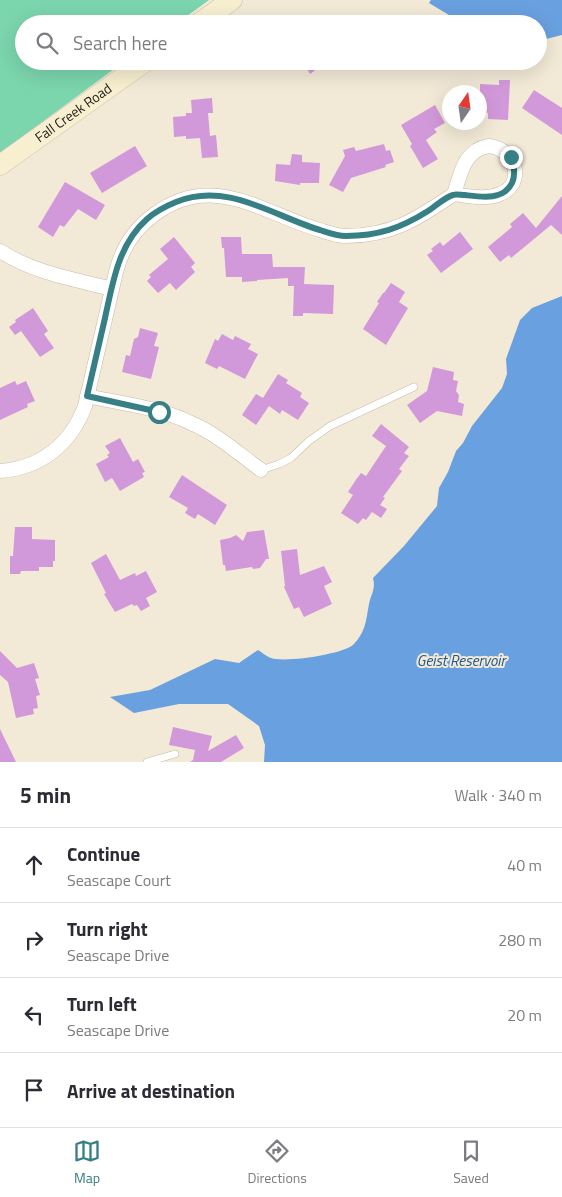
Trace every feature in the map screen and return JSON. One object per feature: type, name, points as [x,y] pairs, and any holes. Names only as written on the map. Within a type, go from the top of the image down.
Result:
[{"type":"main road","points":[[211,15],[232,0]]},
{"type":"main road","name":"Fall Creek Road","points":[[0,165],[133,70]]},
{"type":"street","points":[[0,472],[26,467],[48,456],[58,448],[78,424],[87,396],[122,254],[139,228],[148,218],[163,208],[186,199],[211,196],[230,197],[242,200],[310,228],[328,233],[359,236],[402,226],[454,194],[487,197],[502,194],[514,179],[514,166],[511,157],[497,146],[476,149],[466,160],[454,194]]},
{"type":"street","points":[[0,251],[19,263],[37,270],[112,289]]},
{"type":"street","points":[[87,396],[172,415],[190,422],[224,442],[261,470]]},
{"type":"lane","points":[[261,470],[291,458],[309,441],[330,426],[414,388]]},
{"type":"lane","points":[[147,762],[175,754]]},
{"type":"green space","points":[[0,0],[209,0],[188,15],[15,15],[15,70],[113,70],[0,153]]},
{"type":"water","points":[[431,0],[562,0],[562,35],[547,39],[547,15],[449,15],[429,3]]},
{"type":"water","name":"Geist Reservoir","points":[[562,296],[562,762],[264,762],[265,745],[259,726],[228,704],[179,704],[134,713],[110,697],[150,690],[215,659],[239,663],[258,650],[271,658],[301,658],[339,651],[354,644],[361,635],[365,625],[374,588],[373,578],[404,546],[437,506],[439,488],[456,451],[463,443],[472,426],[502,388],[507,374],[506,359],[520,320],[532,308]]},
{"type":"building","points":[[308,70],[316,70],[310,74]]},
{"type":"building","points":[[499,80],[510,80],[508,120],[488,119],[487,85],[480,84],[499,85]]},
{"type":"building","points":[[534,90],[562,108],[562,135],[522,108]]},
{"type":"building","points":[[212,98],[213,113],[208,113],[210,136],[216,135],[218,157],[202,158],[200,138],[186,139],[186,136],[174,137],[173,117],[186,116],[186,113],[192,113],[191,100]]},
{"type":"building","points":[[435,105],[442,118],[442,125],[434,129],[437,132],[426,140],[438,159],[423,168],[410,146],[412,144],[401,125]]},
{"type":"building","points":[[384,144],[386,151],[390,150],[394,162],[385,165],[386,167],[351,178],[343,192],[329,185],[345,156],[343,150],[354,147],[356,151]]},
{"type":"building","points":[[135,146],[147,166],[102,193],[90,173]]},
{"type":"building","points":[[292,154],[302,155],[302,162],[320,163],[319,183],[300,183],[300,185],[275,181],[276,164],[290,165]]},
{"type":"building","points":[[65,182],[105,205],[96,220],[78,209],[64,227],[60,225],[53,237],[38,227]]},
{"type":"building","points":[[562,196],[562,235],[551,225],[511,258],[509,255],[500,262],[488,247],[512,227],[510,224],[523,213],[536,228]]},
{"type":"building","points":[[460,232],[473,249],[441,273],[427,255],[440,242],[443,246]]},
{"type":"building","points":[[174,237],[195,263],[191,267],[195,272],[176,290],[170,283],[158,293],[147,281],[151,277],[149,275],[168,259],[160,249]]},
{"type":"building","points":[[221,237],[241,237],[242,254],[272,254],[273,267],[305,267],[304,284],[334,285],[333,314],[303,313],[303,316],[293,316],[294,286],[288,286],[288,278],[242,282],[242,277],[226,277],[224,248],[222,248]]},
{"type":"building","points":[[391,283],[405,292],[399,302],[408,308],[386,345],[363,329],[379,303],[377,302]]},
{"type":"building","points":[[33,308],[48,331],[44,334],[54,348],[40,357],[21,331],[15,335],[9,327],[16,322],[15,320]]},
{"type":"building","points":[[140,328],[158,333],[154,346],[159,347],[151,379],[122,372],[126,355],[130,356],[134,339],[138,337]]},
{"type":"building","points":[[222,334],[233,340],[235,336],[251,344],[248,349],[258,354],[245,379],[219,366],[217,369],[205,363],[215,339],[218,341]]},
{"type":"building","points":[[433,367],[454,372],[453,380],[458,381],[456,391],[459,395],[458,402],[464,404],[462,416],[437,411],[420,423],[407,405],[427,391]]},
{"type":"building","points":[[278,374],[288,380],[286,383],[302,393],[300,397],[309,403],[298,420],[282,410],[280,414],[269,406],[256,425],[242,415],[256,394],[263,398]]},
{"type":"building","points":[[15,381],[17,385],[26,381],[35,401],[27,404],[28,407],[0,420],[0,388]]},
{"type":"building","points":[[381,424],[409,447],[404,453],[409,456],[399,469],[402,471],[383,497],[385,498],[380,505],[387,509],[381,518],[372,512],[366,520],[363,518],[358,524],[341,513],[353,495],[348,492],[355,481],[361,473],[366,476],[386,446],[372,436]]},
{"type":"building","points":[[120,438],[133,462],[138,459],[145,472],[142,473],[144,477],[120,491],[112,478],[105,482],[96,464],[109,457],[107,455],[110,453],[105,446]]},
{"type":"building","points":[[182,475],[227,505],[215,525],[198,514],[195,519],[185,513],[188,508],[169,497]]},
{"type":"building","points":[[15,527],[32,527],[32,539],[55,540],[55,561],[53,561],[53,567],[39,567],[39,571],[21,571],[20,574],[10,574],[10,556],[13,556]]},
{"type":"building","points":[[264,530],[269,559],[266,559],[260,568],[253,569],[252,567],[226,571],[225,565],[223,565],[220,540],[236,535],[243,541],[247,532]]},
{"type":"building","points":[[297,549],[300,575],[324,566],[332,582],[324,586],[332,604],[304,617],[299,607],[294,609],[284,587],[281,551]]},
{"type":"building","points":[[106,554],[120,580],[135,573],[136,576],[146,571],[157,592],[146,598],[150,606],[141,611],[137,605],[134,606],[132,604],[115,612],[104,594],[106,593],[91,563]]},
{"type":"building","points":[[0,651],[17,668],[34,663],[39,678],[35,679],[40,695],[36,696],[38,708],[33,709],[34,714],[16,718],[8,682],[0,675]]},
{"type":"building","points":[[173,727],[212,736],[208,751],[236,735],[244,748],[221,762],[190,762],[193,760],[195,750],[169,745]]},
{"type":"building","points":[[0,729],[16,762],[0,762]]},
{"type":"route","points":[[159,412],[87,396],[118,265],[131,237],[148,218],[180,200],[192,197],[230,197],[242,200],[310,228],[328,233],[347,236],[372,234],[408,224],[454,194],[487,197],[502,194],[514,179],[514,166],[511,157]]}]
